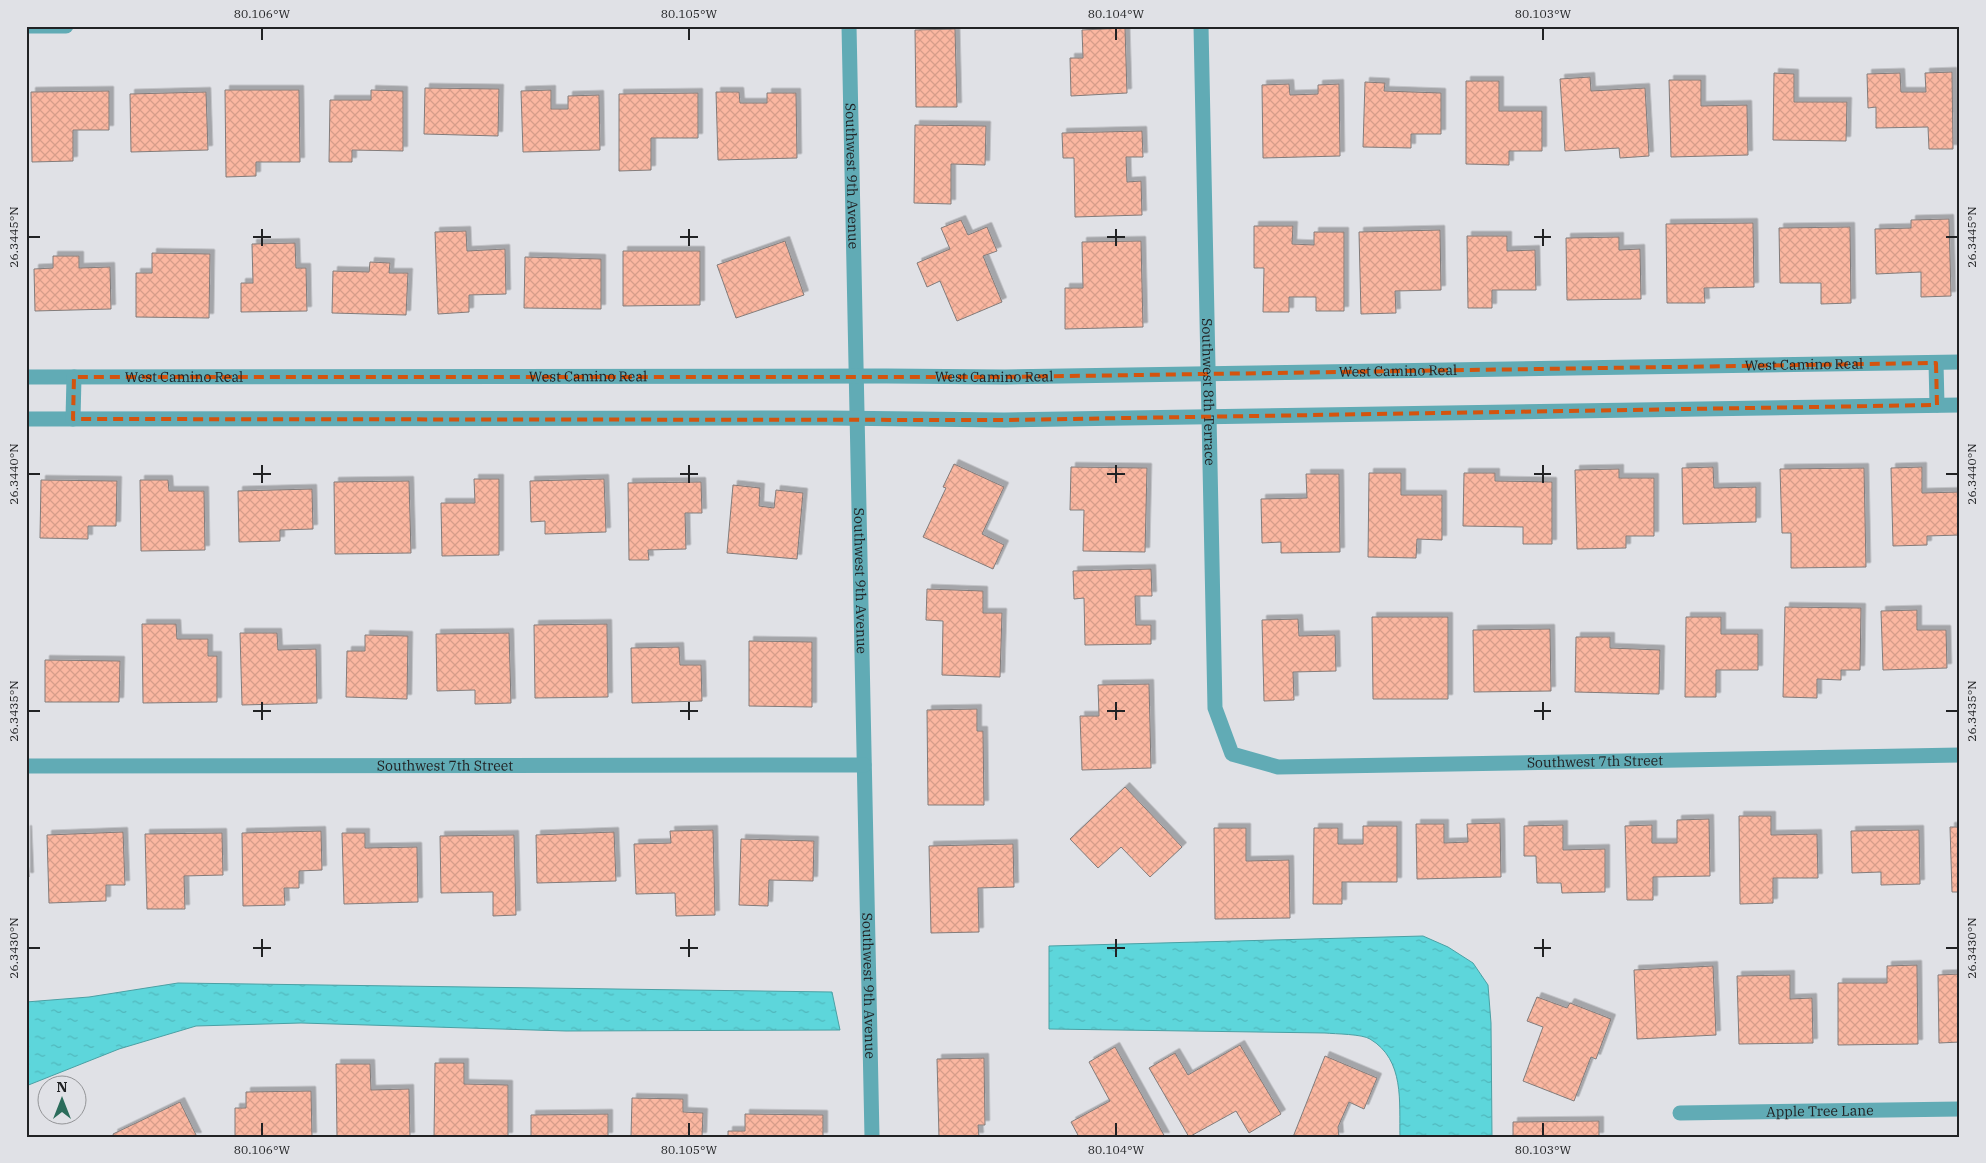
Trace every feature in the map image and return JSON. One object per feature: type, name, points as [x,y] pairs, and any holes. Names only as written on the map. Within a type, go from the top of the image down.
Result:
[{"type":"street","points":[[26,26],[66,26]]},
{"type":"street","name":"Southwest 9th Avenue","points":[[849,26],[872,1137]]},
{"type":"street","name":"Southwest 8th Terrace","points":[[1201,26],[1215,708],[1232,754]]},
{"type":"street","name":"West Camino Real","points":[[26,377],[856,376],[1005,378],[1960,362]]},
{"type":"street","points":[[1936,363],[1937,406]]},
{"type":"street","points":[[74,377],[74,419]]},
{"type":"street","points":[[26,419],[857,418],[1004,420],[1960,405]]},
{"type":"street","name":"Southwest 7th Street","points":[[1232,754],[1278,767],[1960,755]]},
{"type":"street","name":"Southwest 7th Street","points":[[26,766],[864,764]]},
{"type":"street","name":"Apple Tree Lane","points":[[1680,1113],[1960,1109]]},
{"type":"highlighted area","points":[[1936,363],[1937,405],[1004,420],[73,419],[74,377],[1005,377]]},
{"type":"water","points":[[1423,936],[1448,947],[1473,963],[1488,985],[1491,1023],[1492,1137],[1400,1137],[1399,1096],[1395,1070],[1381,1048],[1366,1037],[1325,1033],[1049,1029],[1049,946]]},
{"type":"water","points":[[178,983],[832,992],[840,1030],[566,1031],[301,1023],[196,1026],[119,1049],[51,1076],[38,1076],[38,1081],[26,1086],[26,1002],[89,997]]},
{"type":"building","points":[[1125,28],[1127,93],[1071,96],[1070,58],[1083,58],[1082,30]]},
{"type":"building","points":[[955,29],[957,107],[916,107],[915,30]]},
{"type":"building","points":[[1952,72],[1953,149],[1929,149],[1928,127],[1876,128],[1876,107],[1868,108],[1867,74],[1900,73],[1901,92],[1926,92],[1925,73]]},
{"type":"building","points":[[1774,73],[1794,74],[1794,102],[1847,102],[1846,141],[1773,140]]},
{"type":"building","points":[[1590,77],[1591,91],[1645,88],[1649,156],[1620,158],[1619,148],[1565,151],[1560,79]]},
{"type":"building","points":[[1669,80],[1701,80],[1701,106],[1747,105],[1748,155],[1671,157]]},
{"type":"building","points":[[1466,81],[1499,81],[1499,111],[1542,111],[1542,151],[1509,151],[1509,165],[1466,164]]},
{"type":"building","points":[[1365,82],[1385,83],[1384,91],[1441,93],[1441,134],[1411,134],[1411,148],[1363,147]]},
{"type":"building","points":[[1289,84],[1290,95],[1318,94],[1318,85],[1339,84],[1340,156],[1263,158],[1262,85]]},
{"type":"building","points":[[425,88],[499,89],[498,136],[424,134]]},
{"type":"building","points":[[225,90],[299,90],[300,162],[256,162],[256,176],[226,177]]},
{"type":"building","points":[[371,90],[403,91],[403,151],[352,150],[352,162],[329,162],[330,100],[371,100]]},
{"type":"building","points":[[551,90],[551,109],[568,109],[568,96],[599,95],[600,150],[523,152],[521,91]]},
{"type":"building","points":[[109,91],[109,130],[73,130],[73,161],[32,162],[31,92]]},
{"type":"building","points":[[206,92],[208,150],[131,152],[130,94]]},
{"type":"building","points":[[716,92],[739,92],[740,103],[767,103],[767,93],[796,93],[797,158],[718,160]]},
{"type":"building","points":[[698,93],[698,138],[651,138],[651,170],[619,171],[619,94]]},
{"type":"building","points":[[915,125],[986,126],[985,165],[951,164],[951,204],[914,203]]},
{"type":"building","points":[[1142,131],[1143,157],[1126,157],[1127,182],[1141,181],[1142,215],[1075,217],[1074,158],[1063,158],[1062,133]]},
{"type":"building","points":[[1949,219],[1951,296],[1921,297],[1921,272],[1876,274],[1875,229],[1911,228],[1911,220]]},
{"type":"building","points":[[961,220],[968,235],[987,227],[997,251],[983,256],[1002,302],[957,321],[940,281],[927,287],[917,263],[950,249],[941,228]]},
{"type":"building","points":[[1753,223],[1754,287],[1704,288],[1705,303],[1667,303],[1666,224]]},
{"type":"building","points":[[1254,226],[1293,226],[1292,244],[1314,245],[1314,232],[1344,232],[1344,311],[1316,311],[1316,297],[1289,297],[1289,312],[1263,312],[1264,268],[1254,268]]},
{"type":"building","points":[[1850,227],[1851,303],[1821,304],[1821,283],[1780,283],[1779,228]]},
{"type":"building","points":[[1440,230],[1441,290],[1395,291],[1396,313],[1361,314],[1359,232]]},
{"type":"building","points":[[466,231],[467,251],[505,249],[506,294],[469,295],[469,312],[438,314],[435,232]]},
{"type":"building","points":[[1467,236],[1507,236],[1507,251],[1535,250],[1536,290],[1492,290],[1492,308],[1468,308]]},
{"type":"building","points":[[1619,237],[1619,250],[1640,249],[1641,299],[1567,300],[1566,238]]},
{"type":"building","points":[[785,241],[804,295],[736,318],[717,265]]},
{"type":"building","points":[[1141,241],[1143,327],[1065,329],[1065,288],[1083,288],[1082,242]]},
{"type":"building","points":[[295,243],[296,268],[306,268],[307,311],[241,312],[241,283],[253,283],[252,244]]},
{"type":"building","points":[[623,251],[700,251],[700,305],[623,306]]},
{"type":"building","points":[[152,253],[210,254],[209,318],[136,317],[136,273],[152,273]]},
{"type":"building","points":[[53,256],[79,256],[79,268],[110,267],[111,309],[35,311],[34,269],[53,268]]},
{"type":"building","points":[[525,257],[601,259],[601,309],[524,308]]},
{"type":"building","points":[[370,262],[390,263],[389,273],[408,273],[406,315],[332,313],[333,271],[369,272]]},
{"type":"building","points":[[954,464],[1004,487],[982,534],[1004,545],[993,569],[923,537],[946,488],[943,487]]},
{"type":"building","points":[[1071,467],[1147,468],[1145,552],[1083,551],[1084,510],[1070,510]]},
{"type":"building","points":[[1713,467],[1714,488],[1756,487],[1756,522],[1683,524],[1682,468]]},
{"type":"building","points":[[1922,467],[1922,493],[1960,492],[1960,535],[1927,536],[1927,545],[1893,546],[1891,468]]},
{"type":"building","points":[[1864,468],[1866,567],[1791,568],[1791,533],[1782,533],[1780,469]]},
{"type":"building","points":[[1619,469],[1619,478],[1654,478],[1654,536],[1626,536],[1626,548],[1577,549],[1575,470]]},
{"type":"building","points":[[1369,473],[1401,473],[1401,495],[1442,495],[1442,540],[1417,539],[1416,558],[1368,557]]},
{"type":"building","points":[[1464,473],[1495,473],[1495,481],[1552,482],[1552,544],[1523,544],[1523,527],[1463,526]]},
{"type":"building","points":[[1306,474],[1339,474],[1340,552],[1281,553],[1281,542],[1262,543],[1261,499],[1307,498]]},
{"type":"building","points":[[474,479],[499,479],[499,555],[442,556],[441,503],[475,503]]},
{"type":"building","points":[[604,479],[606,532],[545,534],[545,521],[531,522],[530,481]]},
{"type":"building","points":[[41,480],[117,481],[116,526],[88,526],[88,539],[40,538]]},
{"type":"building","points":[[140,480],[168,480],[169,491],[204,491],[205,550],[141,551]]},
{"type":"building","points":[[409,481],[411,553],[335,554],[334,482]]},
{"type":"building","points":[[701,482],[702,513],[685,513],[686,549],[648,550],[649,560],[629,560],[628,483]]},
{"type":"building","points":[[733,485],[760,488],[759,506],[774,508],[776,490],[803,493],[797,559],[727,553]]},
{"type":"building","points":[[312,489],[313,529],[280,530],[280,541],[239,542],[238,491]]},
{"type":"building","points":[[1151,569],[1152,596],[1135,596],[1136,625],[1151,625],[1151,644],[1085,645],[1084,598],[1074,599],[1073,571]]},
{"type":"building","points":[[927,589],[983,591],[983,613],[1002,613],[1000,677],[942,675],[943,621],[926,620]]},
{"type":"building","points":[[1785,607],[1861,608],[1860,670],[1841,670],[1841,680],[1817,679],[1817,698],[1783,697]]},
{"type":"building","points":[[1917,610],[1917,630],[1946,630],[1947,668],[1883,670],[1881,611]]},
{"type":"building","points":[[1372,617],[1448,617],[1448,699],[1373,699]]},
{"type":"building","points":[[1686,617],[1721,617],[1721,634],[1758,634],[1758,670],[1716,670],[1716,697],[1685,697]]},
{"type":"building","points":[[1298,619],[1299,636],[1335,635],[1336,671],[1293,672],[1294,700],[1264,701],[1262,620]]},
{"type":"building","points":[[142,624],[176,624],[177,639],[208,639],[208,656],[217,656],[217,702],[143,703]]},
{"type":"building","points":[[607,624],[608,697],[535,698],[534,625]]},
{"type":"building","points":[[1550,629],[1551,691],[1474,692],[1473,630]]},
{"type":"building","points":[[240,633],[277,633],[278,650],[316,649],[317,703],[242,705]]},
{"type":"building","points":[[509,633],[511,703],[475,704],[475,690],[437,691],[436,634]]},
{"type":"building","points":[[365,635],[408,636],[407,699],[346,697],[347,651],[365,651]]},
{"type":"building","points":[[1576,637],[1610,637],[1610,648],[1660,650],[1659,694],[1575,692]]},
{"type":"building","points":[[749,641],[812,642],[812,707],[749,706]]},
{"type":"building","points":[[679,647],[680,665],[701,665],[702,701],[632,703],[631,648]]},
{"type":"building","points":[[45,660],[120,661],[119,702],[45,702]]},
{"type":"building","points":[[1149,684],[1151,768],[1082,770],[1080,716],[1099,716],[1098,685]]},
{"type":"building","points":[[977,709],[977,731],[983,731],[984,805],[928,805],[927,710]]},
{"type":"building","points":[[1125,787],[1182,847],[1150,877],[1121,847],[1098,868],[1070,839]]},
{"type":"building","points":[[1739,816],[1771,816],[1771,835],[1817,834],[1818,878],[1773,878],[1773,903],[1740,904]]},
{"type":"building","points":[[1709,819],[1710,876],[1653,877],[1653,900],[1627,900],[1625,826],[1652,825],[1652,843],[1677,843],[1677,820]]},
{"type":"building","points":[[1500,823],[1501,877],[1417,879],[1416,824],[1444,824],[1444,843],[1468,842],[1467,824]]},
{"type":"building","points":[[1563,825],[1563,850],[1605,849],[1605,892],[1562,893],[1561,883],[1537,883],[1536,856],[1524,856],[1524,826]]},
{"type":"building","points":[[1363,826],[1397,826],[1397,882],[1342,882],[1342,904],[1313,904],[1314,828],[1338,828],[1338,844],[1363,844]]},
{"type":"building","points":[[1950,827],[1960,827],[1960,892],[1952,892]]},
{"type":"building","points":[[1214,828],[1246,828],[1246,861],[1289,860],[1290,918],[1215,919]]},
{"type":"building","points":[[27,830],[29,877],[26,877]]},
{"type":"building","points":[[713,830],[715,915],[676,916],[675,893],[636,894],[634,844],[671,843],[670,831]]},
{"type":"building","points":[[1919,830],[1920,884],[1881,885],[1881,872],[1852,873],[1851,831]]},
{"type":"building","points":[[321,831],[322,870],[299,871],[299,888],[284,888],[285,905],[243,906],[242,833]]},
{"type":"building","points":[[123,832],[125,885],[106,885],[106,901],[49,903],[47,835]]},
{"type":"building","points":[[614,832],[616,881],[537,883],[536,835]]},
{"type":"building","points":[[222,833],[223,875],[184,876],[185,909],[147,909],[145,834]]},
{"type":"building","points":[[342,833],[365,833],[365,848],[417,847],[418,902],[344,904]]},
{"type":"building","points":[[514,835],[516,915],[493,916],[493,892],[441,893],[440,836]]},
{"type":"building","points":[[741,839],[814,841],[813,881],[769,880],[768,906],[739,905]]},
{"type":"building","points":[[1013,844],[1014,887],[978,888],[979,932],[931,933],[929,846]]},
{"type":"building","points":[[1917,965],[1918,1044],[1838,1045],[1838,983],[1887,983],[1887,966]]},
{"type":"building","points":[[1713,966],[1716,1035],[1637,1039],[1634,970]]},
{"type":"building","points":[[1960,974],[1960,1042],[1939,1043],[1938,975]]},
{"type":"building","points":[[1790,975],[1790,999],[1812,998],[1813,1043],[1739,1044],[1737,976]]},
{"type":"building","points":[[1537,997],[1567,1008],[1570,1003],[1611,1019],[1596,1059],[1591,1057],[1574,1101],[1523,1081],[1543,1027],[1527,1021]]},
{"type":"building","points":[[1240,1045],[1281,1114],[1249,1133],[1236,1111],[1189,1137],[1149,1068],[1175,1053],[1188,1075]]},
{"type":"building","points":[[1115,1047],[1165,1137],[1079,1137],[1071,1122],[1110,1101],[1089,1062]]},
{"type":"building","points":[[1325,1056],[1377,1078],[1364,1109],[1349,1102],[1338,1127],[1339,1137],[1293,1137]]},
{"type":"building","points":[[984,1058],[985,1125],[978,1125],[979,1137],[939,1137],[937,1059]]},
{"type":"building","points":[[435,1063],[464,1063],[464,1084],[508,1085],[508,1137],[434,1137]]},
{"type":"building","points":[[336,1064],[370,1064],[371,1090],[409,1089],[410,1137],[337,1137]]},
{"type":"building","points":[[311,1091],[312,1137],[235,1137],[235,1108],[246,1108],[246,1092]]},
{"type":"building","points":[[632,1098],[683,1099],[683,1112],[703,1113],[702,1137],[631,1137]]},
{"type":"building","points":[[180,1102],[197,1137],[114,1137],[113,1134]]},
{"type":"building","points":[[608,1114],[608,1137],[531,1137],[531,1115]]},
{"type":"building","points":[[745,1114],[823,1115],[823,1137],[728,1137],[728,1131],[745,1131]]},
{"type":"building","points":[[1599,1121],[1599,1137],[1513,1137],[1513,1122]]}]
